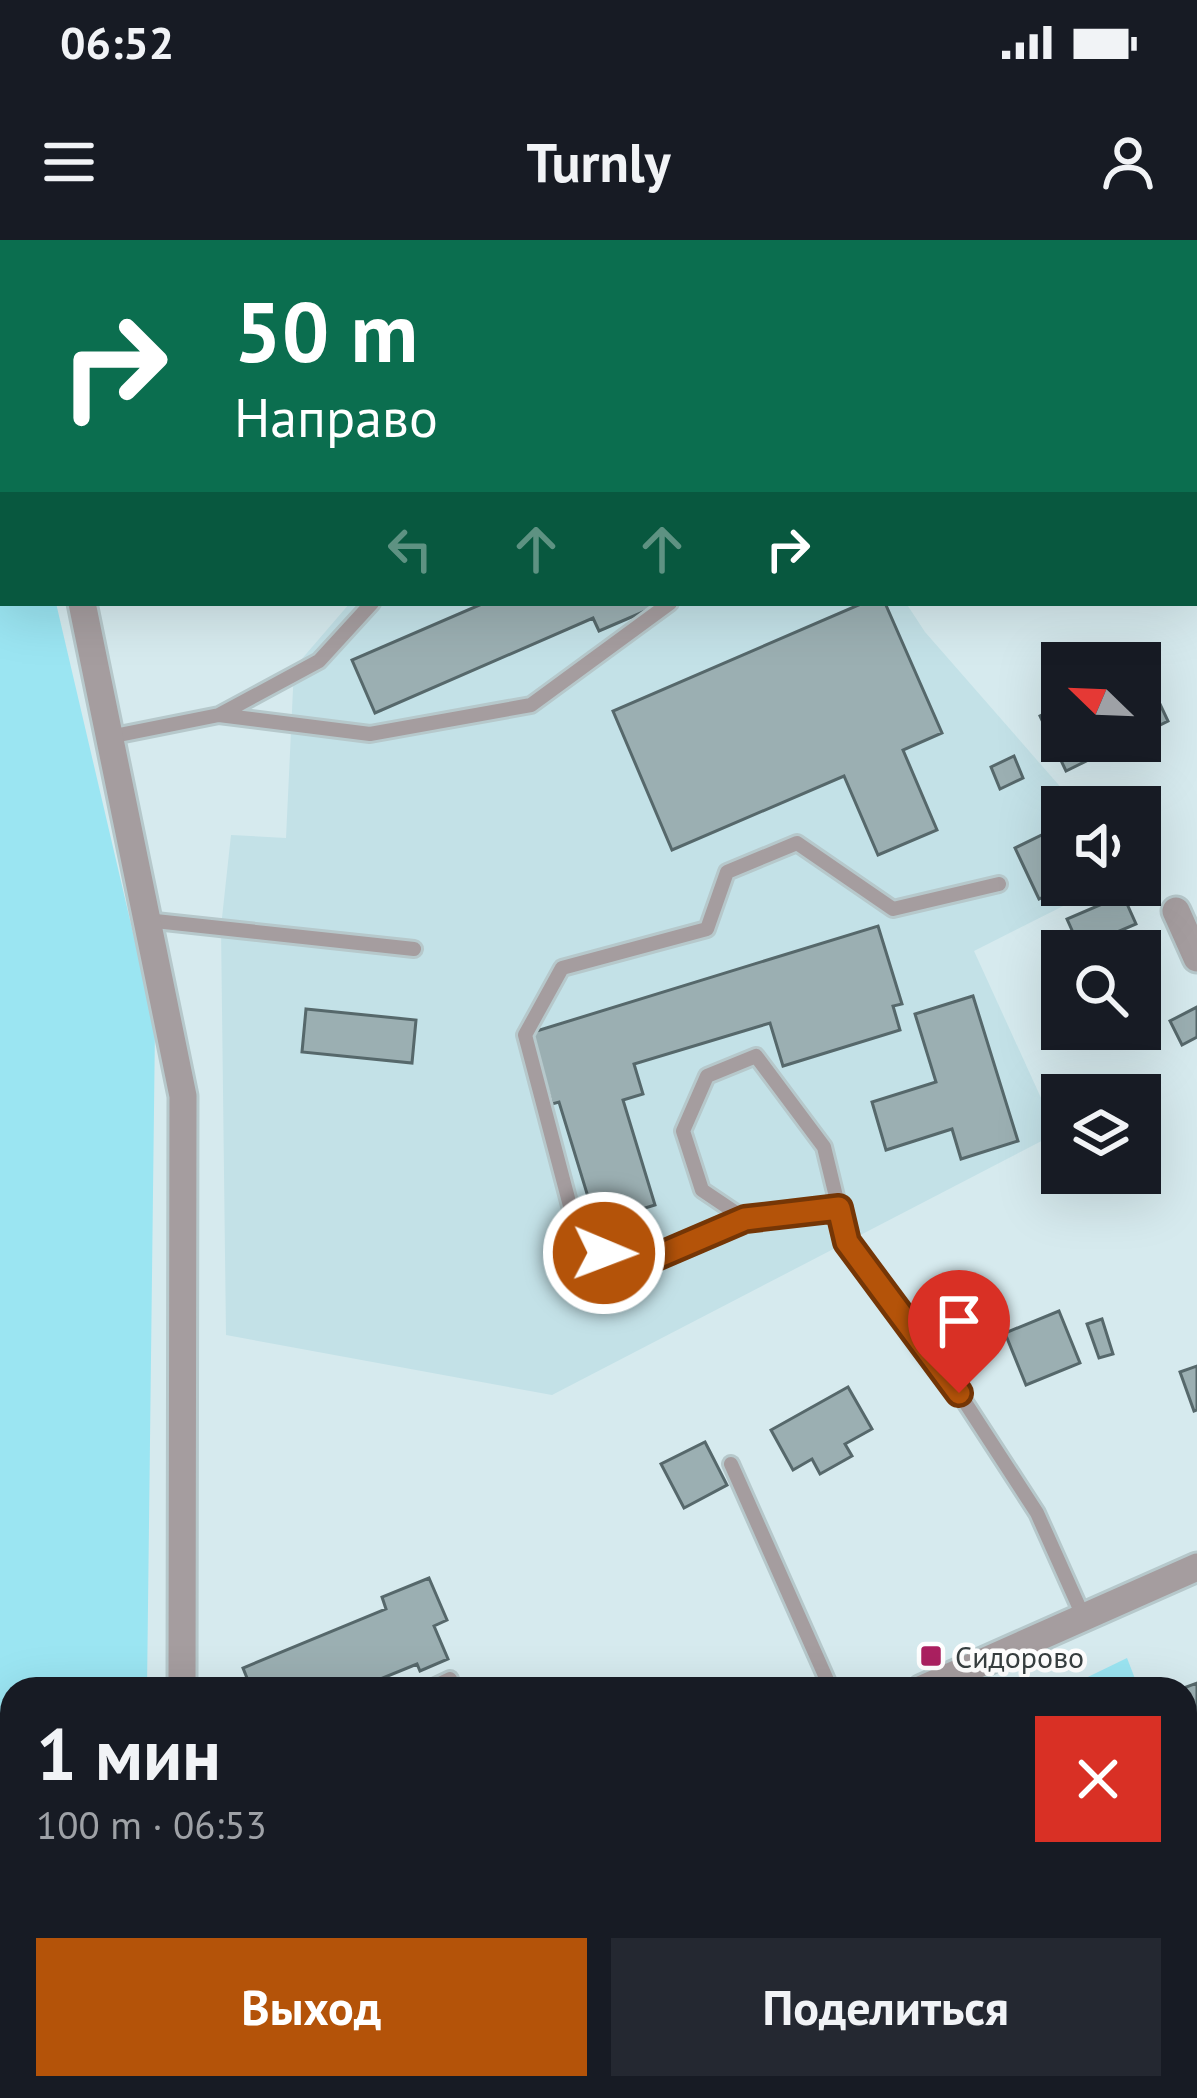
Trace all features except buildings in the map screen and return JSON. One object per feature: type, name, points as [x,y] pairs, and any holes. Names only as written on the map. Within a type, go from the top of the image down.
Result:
[{"type":"street","points":[[83,606],[182,1096],[182,1677]]},
{"type":"street","points":[[1176,910],[1197,958]]},
{"type":"street","points":[[949,1677],[1197,1567]]},
{"type":"lane","points":[[109,737],[219,715],[319,661],[369,606]]},
{"type":"lane","points":[[219,715],[370,734],[531,705],[666,606]]},
{"type":"lane","points":[[839,1208],[745,1219],[654,1258],[604,1253],[574,1221],[525,1035],[562,968],[707,929],[727,872],[797,843],[893,909],[999,884]]},
{"type":"lane","points":[[146,920],[414,950]]},
{"type":"lane","points":[[745,1219],[702,1190],[683,1130],[707,1076],[756,1056],[824,1147],[847,1242],[959,1393],[1037,1513],[1084,1618]]},
{"type":"lane","points":[[731,1464],[826,1677]]},
{"type":"shaded area","points":[[0,606],[57,606],[155,1027],[147,1677],[0,1677]]},
{"type":"shaded area","points":[[347,606],[908,606],[925,632],[1060,786],[1041,786],[1041,906],[1063,906],[974,951],[1041,1098],[1041,1141],[552,1395],[226,1335],[221,927],[231,835],[286,838],[294,668]]},
{"type":"shaded area","points":[[1127,1658],[1134,1677],[1088,1677]]},
{"type":"place","name":"Сидорово","points":[[931,1656]]},
{"type":"route","points":[[604,1253],[654,1258],[745,1219],[839,1208],[847,1242],[959,1393]]}]
